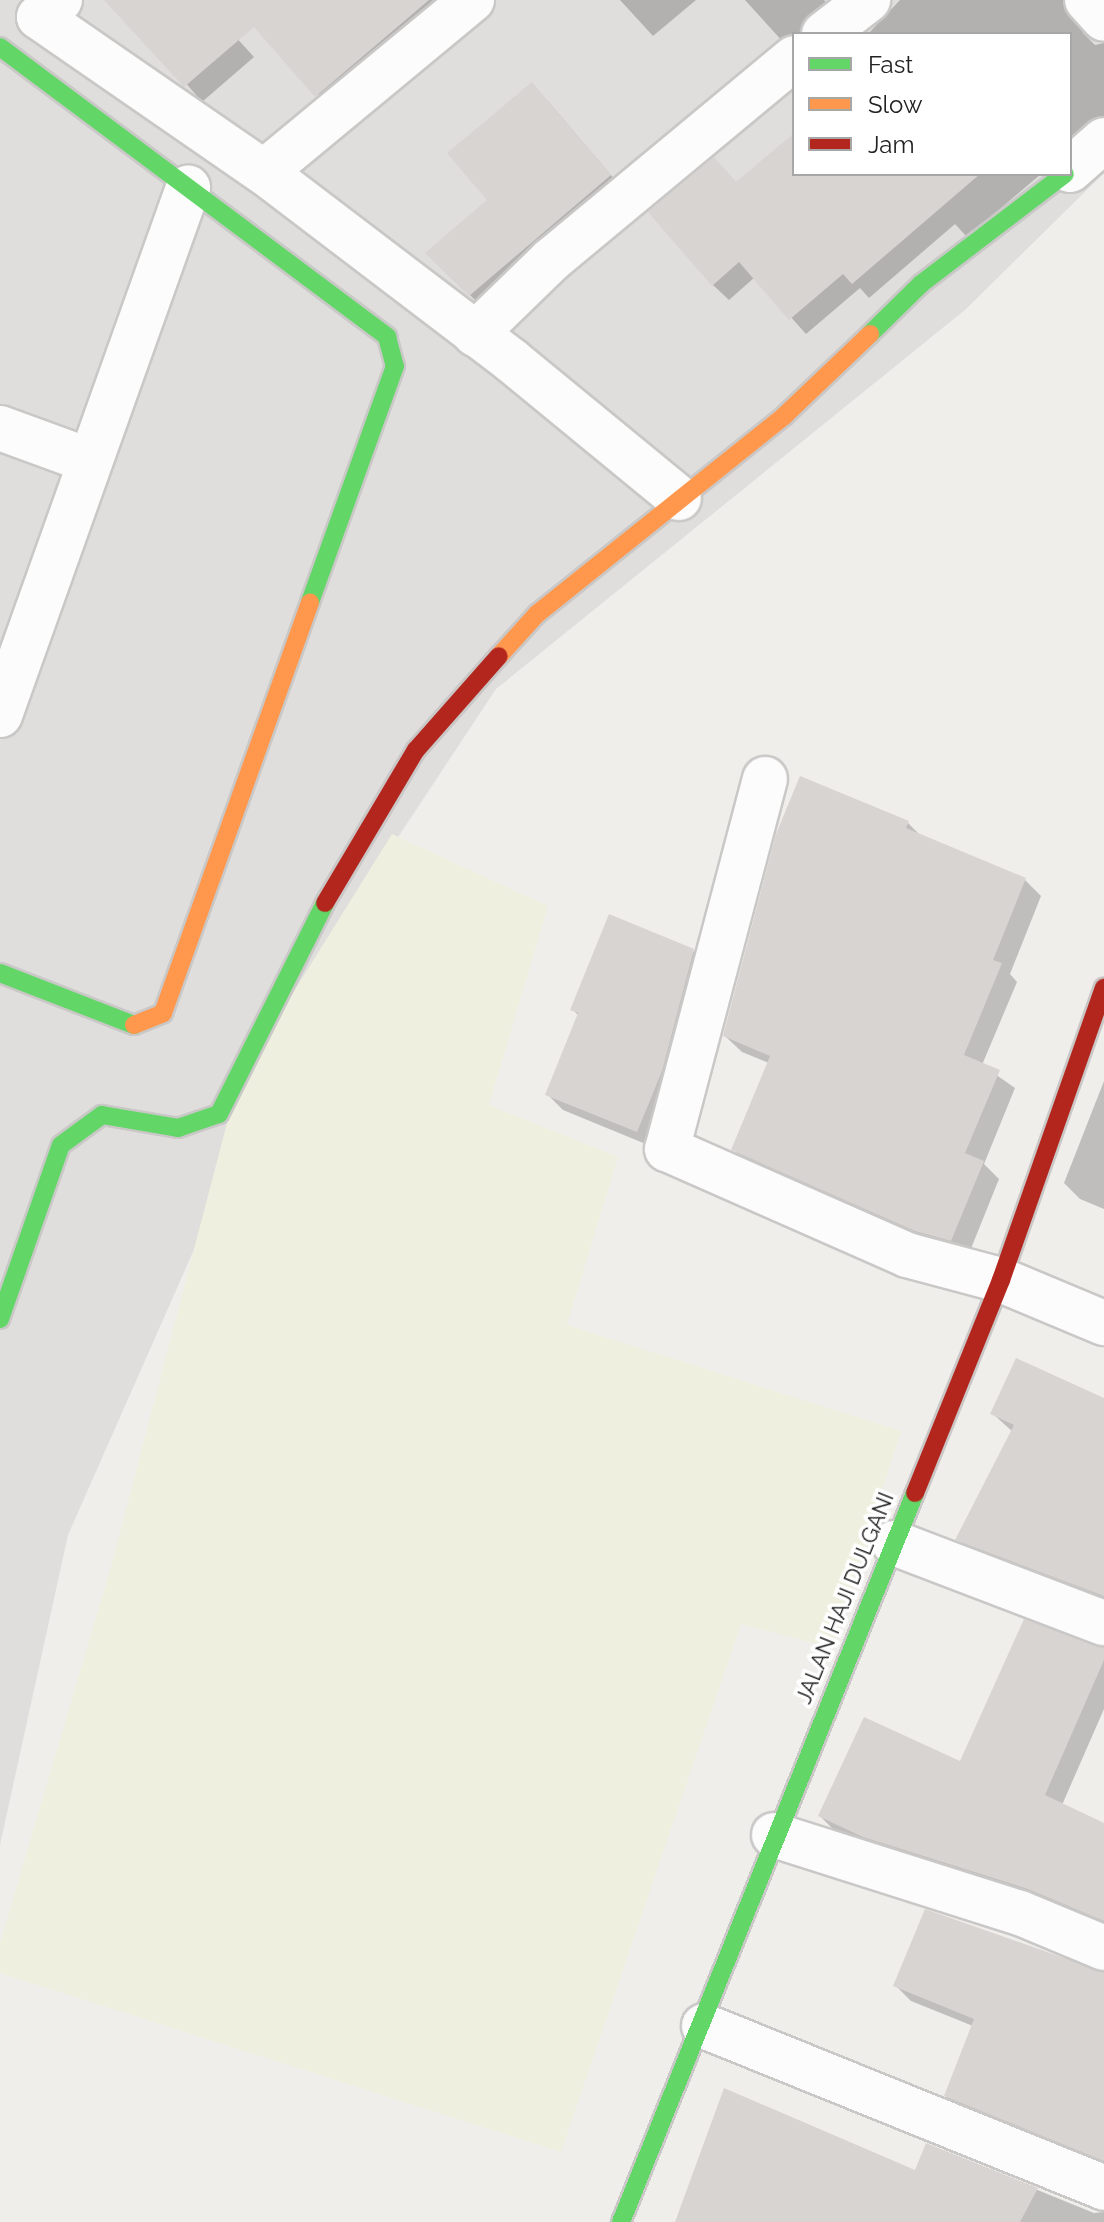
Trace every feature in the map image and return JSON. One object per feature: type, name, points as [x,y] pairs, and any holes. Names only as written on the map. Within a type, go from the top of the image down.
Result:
[{"type":"street","points":[[60,0],[39,17],[264,172],[475,334],[679,498]]},
{"type":"street","points":[[264,172],[472,0]]},
{"type":"street","points":[[827,32],[868,0]]},
{"type":"street","points":[[1087,0],[1104,19]]},
{"type":"street","points":[[0,47],[387,337],[395,366],[163,1013],[134,1025],[0,973]]},
{"type":"street","points":[[475,334],[551,260],[792,60]]},
{"type":"street","points":[[1072,168],[1104,140]]},
{"type":"street","points":[[0,1319],[61,1145],[102,1115],[178,1128],[219,1114],[310,928],[416,750],[537,614],[784,416],[921,284],[1063,176]]},
{"type":"street","points":[[0,715],[188,188]]},
{"type":"street","points":[[0,428],[90,461]]},
{"type":"street","points":[[765,779],[667,1149],[907,1255],[1001,1280],[1104,1323]]},
{"type":"street","name":"JALAN HAJI DULGANI","points":[[621,2222],[704,2026],[774,1835],[1001,1280],[1104,988]]},
{"type":"street","points":[[894,1543],[1104,1623]]},
{"type":"street","points":[[774,1835],[1020,1913],[1104,1948]]},
{"type":"street","points":[[704,2026],[1104,2188]]},
{"type":"shaded area","points":[[0,0],[1104,0],[1104,173],[965,310],[496,689],[332,937],[68,1535],[0,1845]]},
{"type":"green space","points":[[392,834],[548,906],[489,1105],[618,1157],[567,1325],[901,1431],[832,1648],[741,1624],[561,2152],[0,1973],[0,1943],[112,1563],[238,1081]]},
{"type":"building","points":[[104,0],[429,0],[315,97],[254,27],[184,87]]},
{"type":"building","points":[[532,82],[611,175],[469,296],[425,253],[487,200],[447,153]]},
{"type":"building","points":[[792,135],[792,176],[978,176],[852,284],[843,274],[789,320],[739,262],[712,286],[648,212],[714,157],[736,182]]},
{"type":"building","points":[[800,776],[909,821],[906,828],[1026,878],[993,960],[1002,963],[964,1055],[1000,1070],[965,1153],[984,1161],[951,1241],[915,1231],[731,1150],[770,1056],[723,1036],[776,834]]},
{"type":"building","points":[[609,914],[694,949],[662,1071],[637,1132],[545,1095],[578,1013],[570,1010]]},
{"type":"building","points":[[1016,1358],[1104,1398],[1104,1596],[955,1540],[1014,1425],[990,1414]]},
{"type":"building","points":[[1024,1619],[1104,1647],[1104,1660],[1045,1795],[1104,1823],[1104,1921],[1028,1889],[863,1837],[818,1816],[864,1717],[960,1761]]},
{"type":"building","points":[[925,1909],[1104,1972],[1104,2161],[944,2096],[974,2019],[893,1986]]},
{"type":"building","points":[[724,2088],[915,2170],[926,2143],[1038,2188],[1020,2222],[675,2222]]},
{"type":"traffic: fast","points":[[0,47],[387,337],[395,366],[310,602]]},
{"type":"traffic: fast","points":[[870,334],[921,284],[1062,176]]},
{"type":"traffic: fast","points":[[0,1319],[61,1145],[102,1115],[178,1128],[219,1114],[325,903]]},
{"type":"traffic: fast","points":[[0,973],[134,1025]]},
{"type":"traffic: fast","points":[[621,2222],[915,1493]]},
{"type":"traffic: slow","points":[[499,656],[537,614],[784,416],[870,334]]},
{"type":"traffic: slow","points":[[134,1025],[163,1013],[310,602]]},
{"type":"traffic: jam","points":[[325,903],[416,750],[499,656]]},
{"type":"traffic: jam","points":[[915,1493],[1001,1280],[1104,988]]}]
